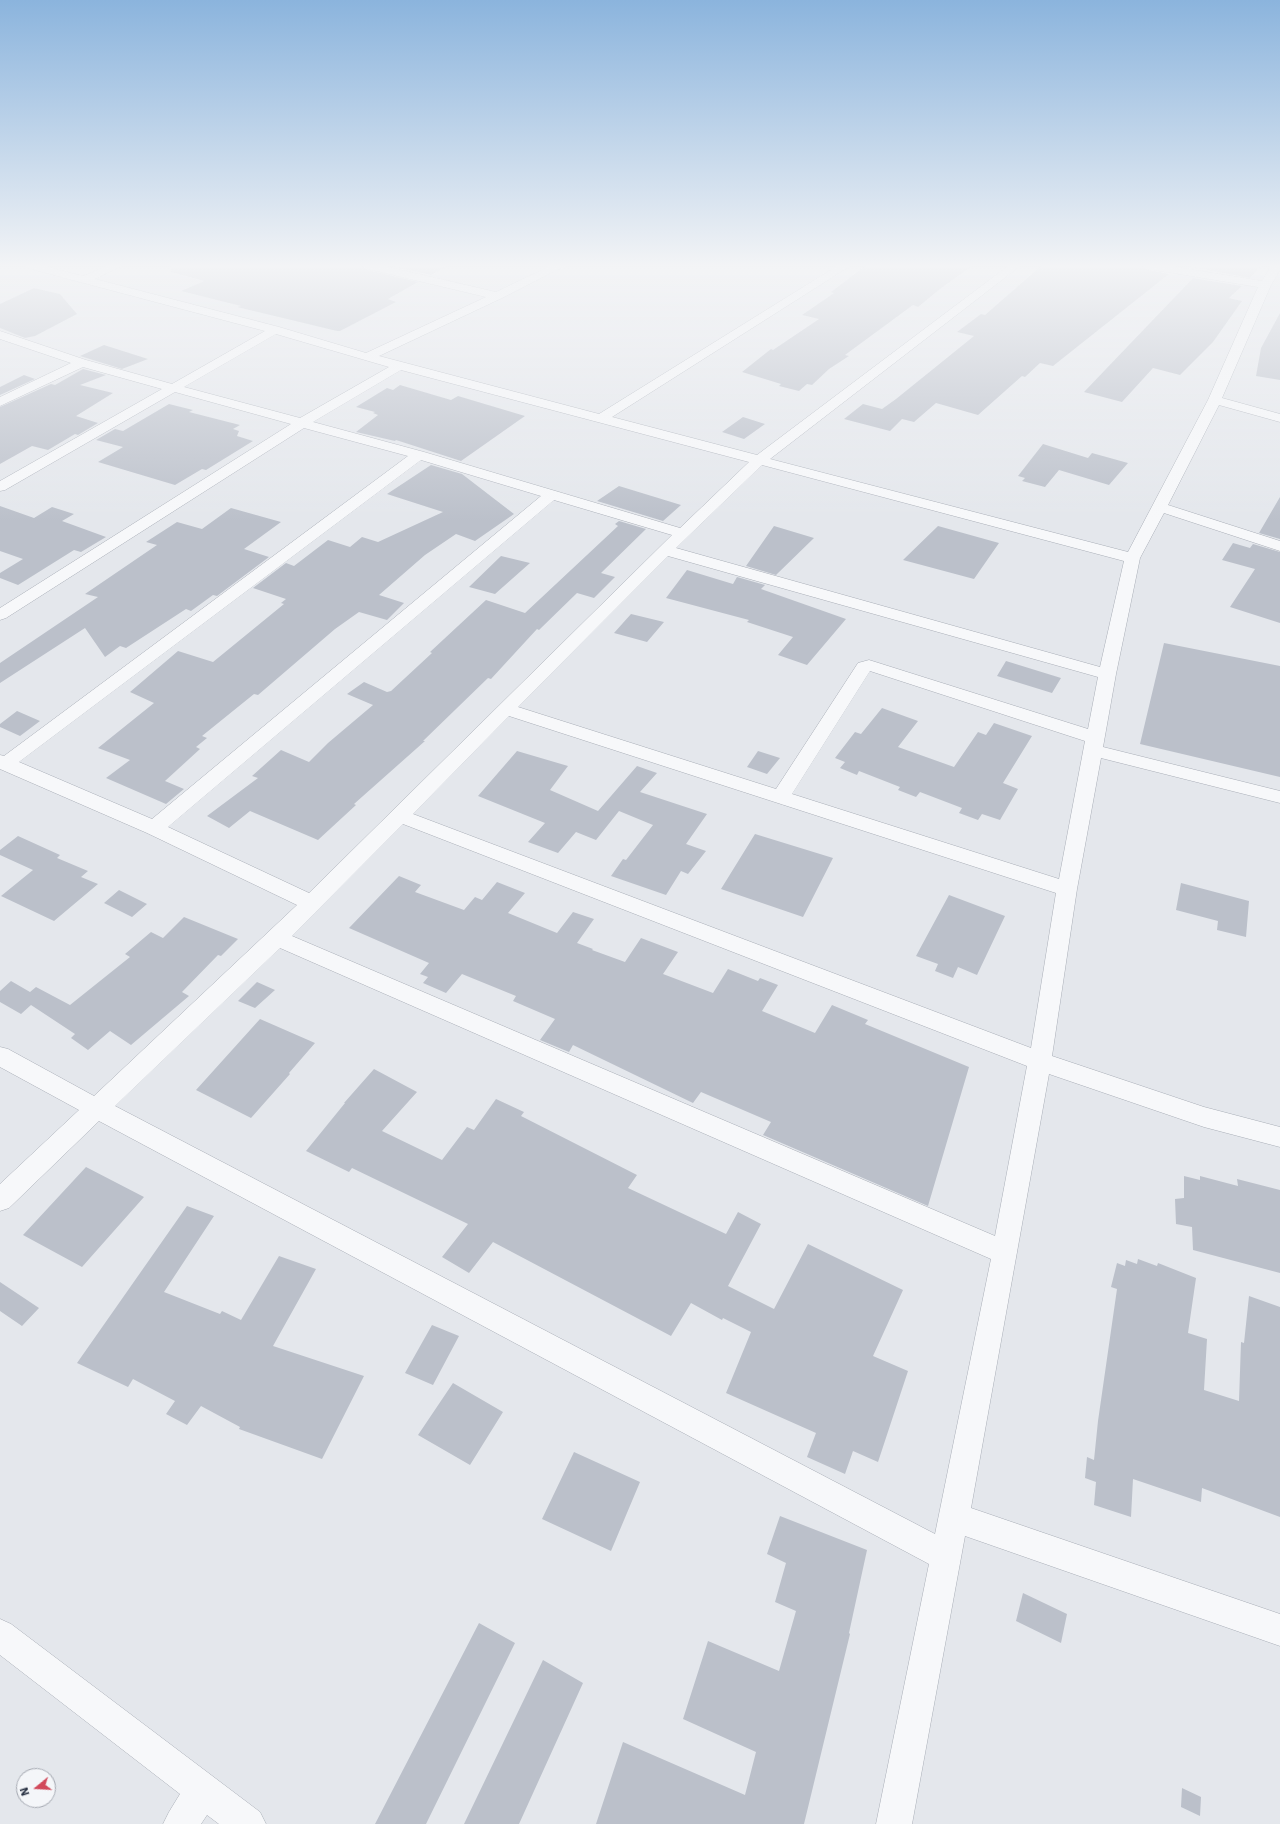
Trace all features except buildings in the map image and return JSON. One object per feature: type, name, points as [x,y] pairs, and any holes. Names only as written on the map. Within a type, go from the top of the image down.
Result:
[{"type":"street","points":[[46,351],[82,363],[419,455],[682,533]]},
{"type":"street","points":[[0,487],[237,351]]},
{"type":"street","points":[[347,351],[1132,558]]},
{"type":"street","points":[[367,357],[380,351]]},
{"type":"street","points":[[601,418],[708,351]]},
{"type":"street","points":[[0,1200],[277,938],[682,533],[759,460],[903,351]]},
{"type":"street","points":[[894,1824],[1005,1253],[1040,1061],[1067,889],[1107,674],[1132,558],[1160,508],[1215,400],[1236,351]]},
{"type":"street","points":[[0,402],[82,363]]},
{"type":"street","points":[[0,615],[302,423],[399,366]]},
{"type":"street","points":[[1215,400],[1280,418]]},
{"type":"street","points":[[312,903],[154,828],[3,762],[419,455]]},
{"type":"street","points":[[154,828],[551,495]]},
{"type":"street","points":[[1160,508],[1280,546]]},
{"type":"street","points":[[665,550],[1107,674]]},
{"type":"street","points":[[0,596],[19,603]]},
{"type":"street","points":[[781,797],[864,667],[869,666],[1094,744],[1280,797]]},
{"type":"street","points":[[505,709],[1067,889]]},
{"type":"street","points":[[400,816],[1040,1061],[1204,1117],[1280,1137]]},
{"type":"street","points":[[277,938],[1005,1253]]},
{"type":"street","points":[[0,1056],[947,1557]]},
{"type":"street","points":[[953,1517],[1280,1630]]},
{"type":"street","points":[[0,1635],[248,1824]]},
{"type":"street","points":[[181,1824],[203,1790]]}]
